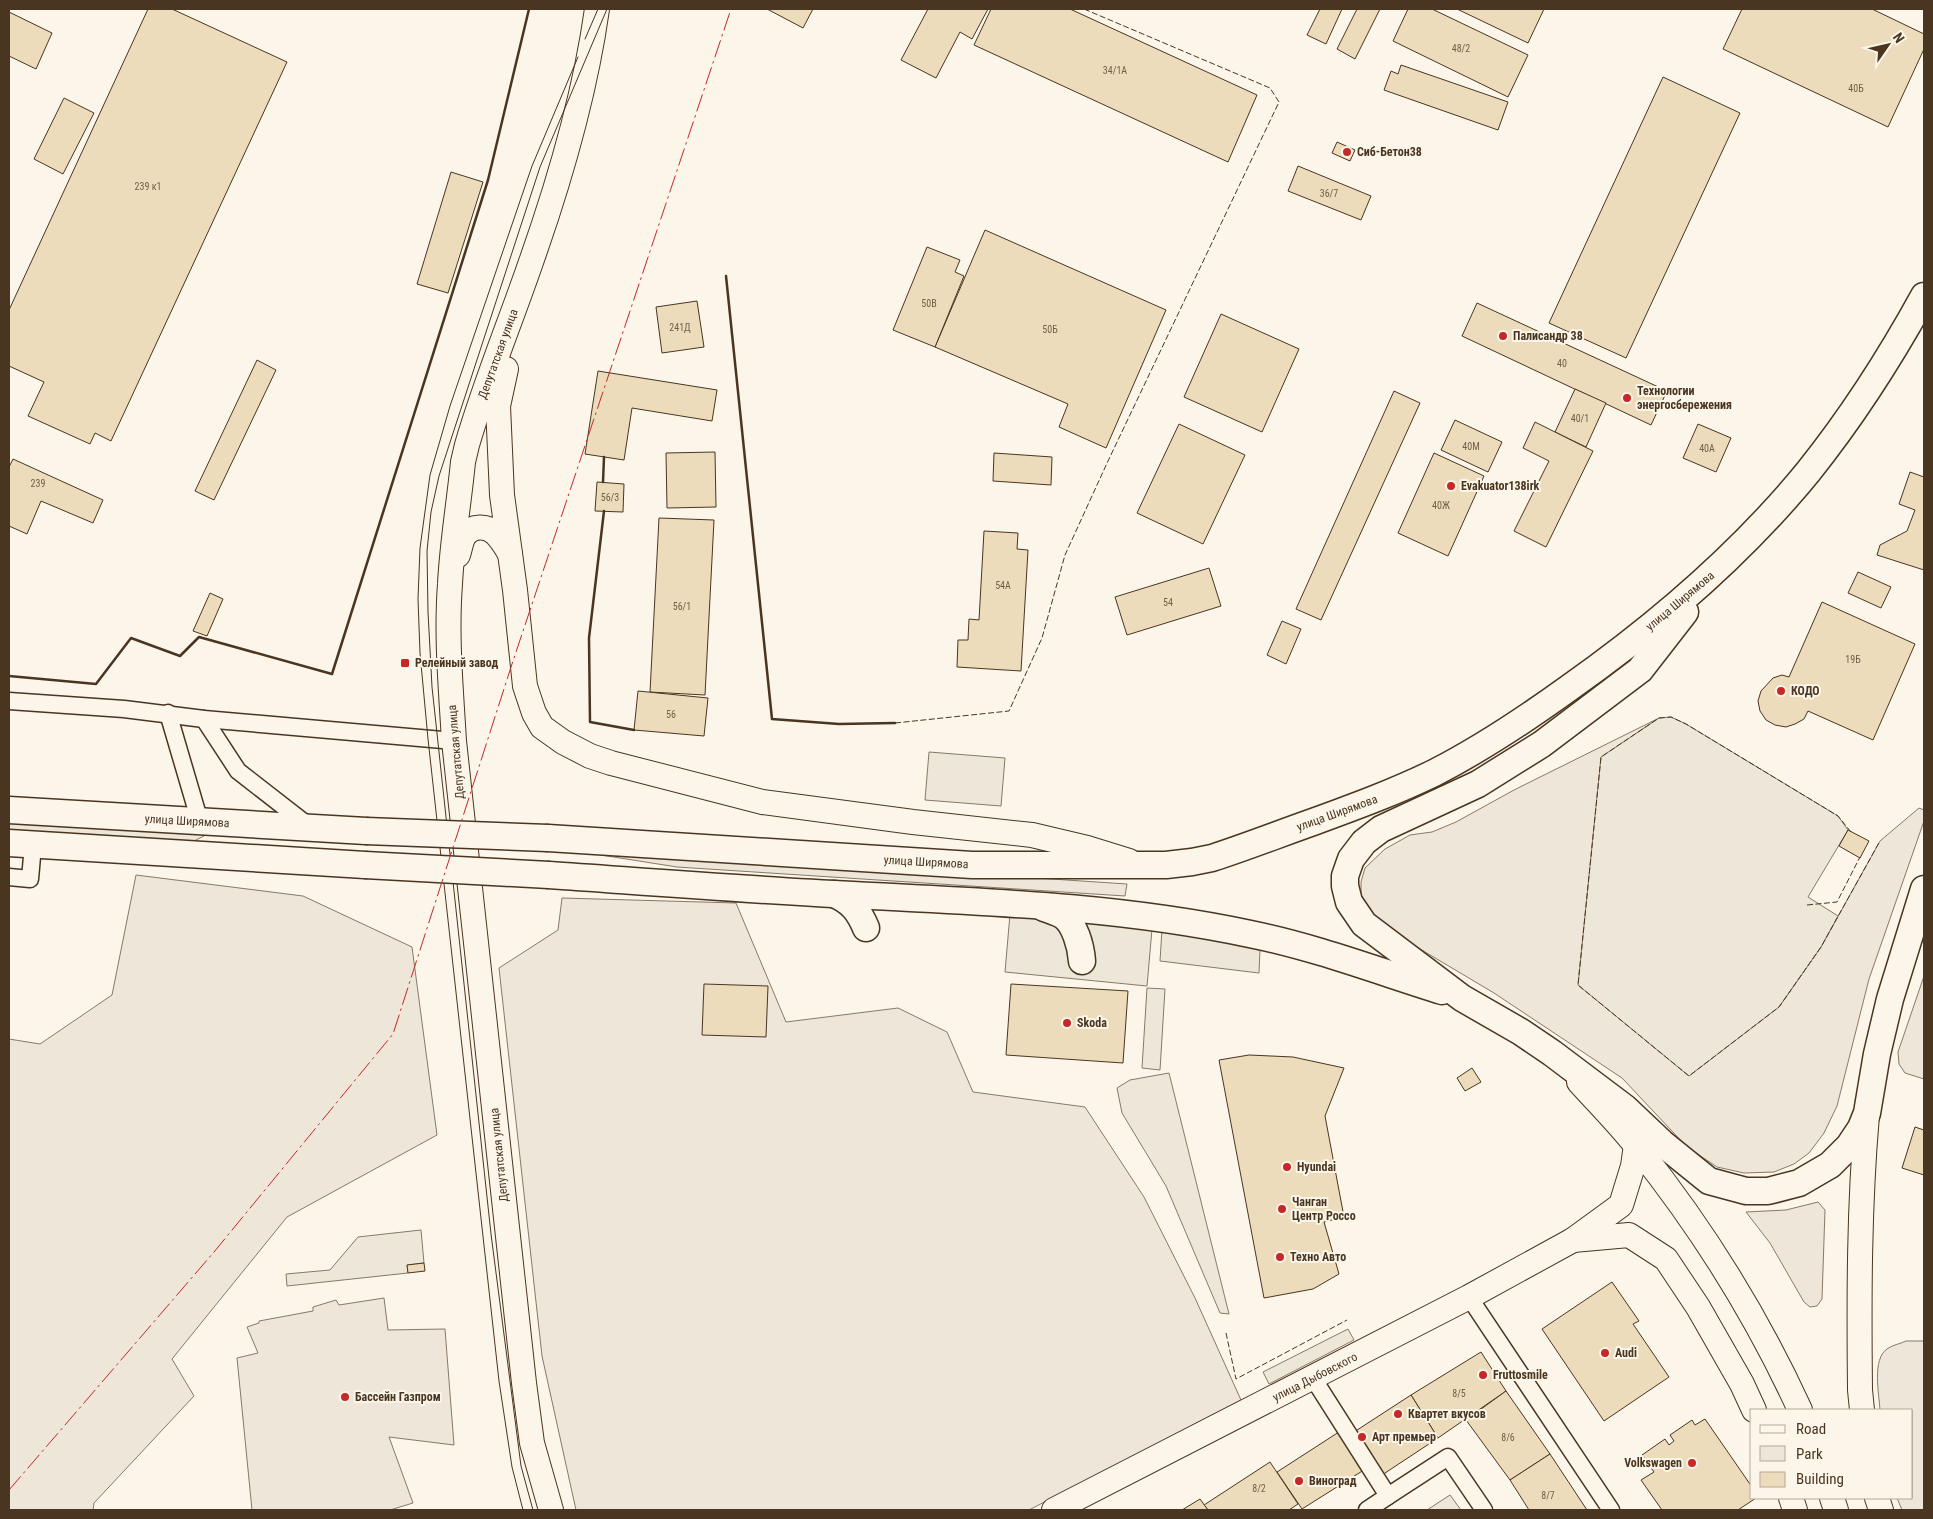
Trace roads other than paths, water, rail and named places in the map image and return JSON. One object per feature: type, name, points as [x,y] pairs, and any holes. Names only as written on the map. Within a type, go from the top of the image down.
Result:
[{"type":"main road","name":"Депутатская улица","points":[[551,1510],[532,1443],[524,1383],[454,742],[448,655],[450,584],[463,462],[467,445],[526,274],[573,125],[592,41],[597,9]]},
{"type":"main road","points":[[526,274],[498,406],[502,495],[511,555],[525,686],[537,720],[542,727],[590,756],[636,771],[762,802],[913,822],[1032,835],[1087,848],[1141,865]]},
{"type":"main road","name":"улица Ширямова","points":[[9,810],[366,831],[548,838],[972,865],[1141,865],[1192,862],[1218,856],[1374,800],[1435,772],[1487,743],[1542,708],[1663,617],[1720,567],[1763,524],[1813,464],[1852,413],[1891,355],[1924,296]]},
{"type":"main road","points":[[450,584],[464,536],[471,529],[488,528],[495,533],[511,555]]},
{"type":"main road","points":[[1720,567],[1640,670],[1542,744],[1507,767],[1478,784],[1371,835],[1351,859],[1345,876],[1345,886],[1349,902],[1358,918],[1372,931],[1462,998],[1521,1032],[1552,1053],[1625,1108],[1700,1174],[1718,1184],[1746,1191],[1768,1191],[1789,1187],[1830,1165],[1849,1146],[1861,1128],[1867,1113]]},
{"type":"main road","points":[[240,858],[242,824]]},
{"type":"main road","points":[[21,844],[834,894],[1014,902],[1150,916],[1250,934],[1302,946],[1462,998]]},
{"type":"main road","points":[[1862,1409],[1860,1390],[1859,1263],[1867,1113],[1877,1054],[1890,999],[1924,889]]},
{"type":"main road","points":[[834,894],[842,897],[857,909],[866,928]]},
{"type":"main road","points":[[1014,902],[1044,908],[1064,916],[1081,946],[1082,961]]},
{"type":"main road","points":[[1552,1053],[1636,1145],[1713,1250],[1756,1322],[1800,1409]]},
{"type":"main road","points":[[1574,1240],[1621,1204],[1633,1166],[1636,1145]]},
{"type":"main road","points":[[1574,1240],[1629,1235],[1666,1259],[1698,1307],[1742,1384],[1754,1409]]},
{"type":"main road","name":"улица Дыбовского","points":[[1070,1507],[1574,1240]]},
{"type":"street","points":[[9,701],[168,713],[204,719],[454,742]]},
{"type":"street","points":[[168,713],[200,822]]},
{"type":"street","points":[[204,719],[238,771],[312,828]]},
{"type":"street","points":[[9,877],[30,879],[21,844]]},
{"type":"street","points":[[1469,1297],[1611,1510]]},
{"type":"street","points":[[1313,1378],[1388,1496]]},
{"type":"street","points":[[1367,1510],[1448,1457],[1484,1510]]},
{"type":"tram line","points":[[585,39],[598,9]]},
{"type":"tram line","points":[[533,1510],[521,1466],[491,1234],[432,687],[427,551],[431,512],[439,476],[540,167],[607,9]]},
{"type":"tram line","points":[[523,1510],[512,1467],[499,1381],[428,739],[420,653],[418,599],[420,548],[430,475],[450,406],[532,166],[578,57]]},
{"type":"place","name":"Сиб-Бетон38","points":[[1347,152]]},
{"type":"place","name":"Палисандр 38","points":[[1503,336]]},
{"type":"place","name":"Технологии энергосбережения","points":[[1627,398]]},
{"type":"place","name":"Evakuator138irk","points":[[1451,486]]},
{"type":"place","name":"Релейный завод","points":[[405,663]]},
{"type":"place","name":"КОДО","points":[[1781,691]]},
{"type":"place","name":"Skoda","points":[[1067,1023]]},
{"type":"place","name":"Hyundai","points":[[1287,1167]]},
{"type":"place","name":"Чанган Центр Россо","points":[[1282,1209]]},
{"type":"place","name":"Техно Авто","points":[[1280,1257]]},
{"type":"place","name":"Audi","points":[[1605,1353]]},
{"type":"place","name":"Fruttosmile","points":[[1483,1375]]},
{"type":"place","name":"Бассейн Газпром","points":[[345,1397]]},
{"type":"place","name":"Квартет вкусов","points":[[1398,1414]]},
{"type":"place","name":"Арт премьер","points":[[1362,1437]]},
{"type":"place","name":"Volkswagen","points":[[1692,1463]]},
{"type":"place","name":"Виноград","points":[[1299,1481]]}]
